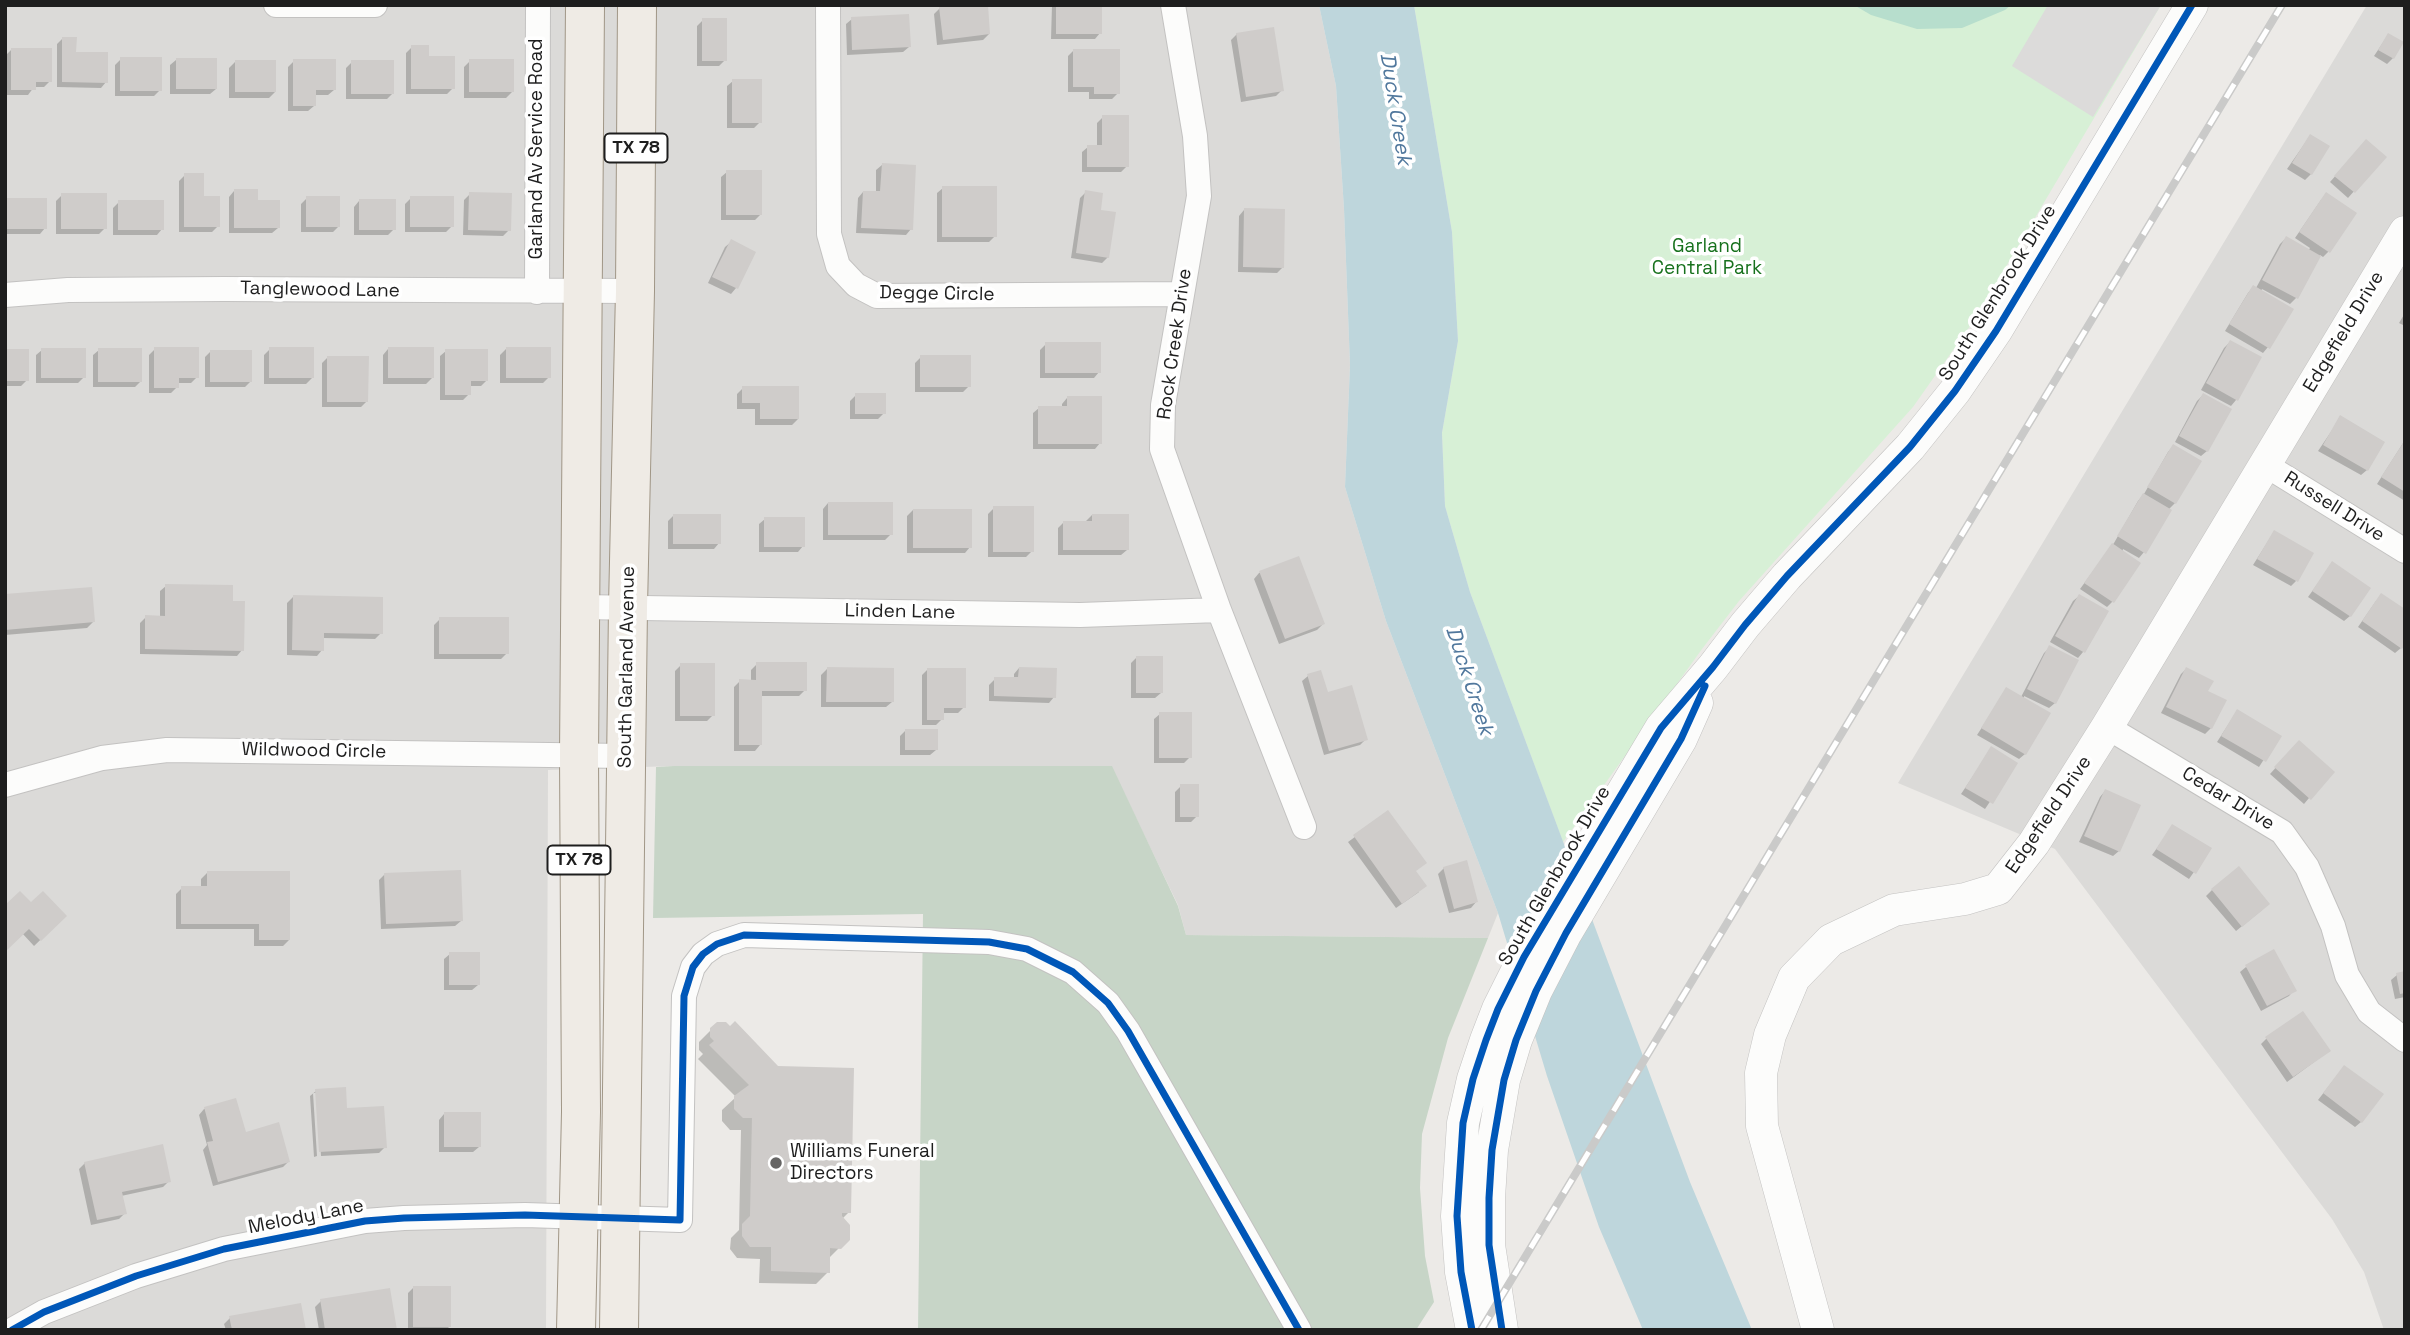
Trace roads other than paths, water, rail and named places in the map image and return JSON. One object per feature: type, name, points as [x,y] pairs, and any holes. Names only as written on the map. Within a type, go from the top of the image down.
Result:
[{"type":"main road","name":"TX 78","points":[[576,1330],[579,1217],[579,755],[585,5]]},
{"type":"main road","name":"South Garland Avenue","points":[[619,1330],[637,5]]},
{"type":"street","points":[[276,5],[374,5]]},
{"type":"street","name":"Garland Av Service Road","points":[[537,292],[538,5]]},
{"type":"street","name":"Degge Circle","points":[[828,5],[829,234],[838,266],[856,285],[877,296],[1181,294]]},
{"type":"street","name":"Rock Creek Drive","points":[[1173,5],[1195,136],[1199,196],[1163,405],[1162,449],[1219,610],[1304,827]]},
{"type":"street","name":"South Glenbrook Drive","points":[[1502,1330],[1489,1245],[1489,1198],[1492,1150],[1504,1080],[1516,1040],[1536,991],[1628,803],[1661,728],[1762,605],[1910,447],[1955,391],[1996,331],[2192,5]]},
{"type":"street","name":"Edgefield Drive","points":[[1818,1330],[1762,1126],[1762,1073],[1770,1035],[1794,978],[1831,940],[1895,910],[1965,900],[1998,890],[2034,843],[2107,727],[2405,232]]},
{"type":"street","name":"Tanglewood Lane","points":[[5,295],[68,290],[224,289],[635,291]]},
{"type":"street","name":"Russell Drive","points":[[2264,464],[2405,551]]},
{"type":"street","name":"Linden Lane","points":[[580,607],[1080,615],[1219,610]]},
{"type":"street","name":"Cedar Drive","points":[[2107,727],[2282,832],[2307,867],[2333,926],[2347,975],[2369,1012],[2405,1040]]},
{"type":"street","name":"Wildwood Circle","points":[[5,785],[102,758],[167,750],[626,757]]},
{"type":"street","name":"South Glenbrook Drive","points":[[1472,1330],[1461,1272],[1457,1216],[1463,1123],[1473,1079],[1498,1009],[1524,957],[1628,803]]},
{"type":"street","name":"Melody Lane","points":[[12,1330],[44,1312],[224,1249],[352,1224],[404,1218],[621,1217],[680,1220],[684,996],[693,967],[703,954],[717,944],[744,935],[989,942],[1027,949],[1073,972],[1108,1003],[1128,1031],[1299,1330]]},
{"type":"water","name":"Duck Creek","points":[[1319,5],[1414,5],[1452,232],[1458,341],[1442,433],[1445,506],[1470,592],[1690,1182],[1752,1330],[1643,1330],[1599,1227],[1547,1076],[1498,913],[1386,621],[1345,487],[1350,365],[1344,209],[1336,86]]},
{"type":"railway","points":[[1481,1330],[2282,5]]},
{"type":"place","name":"Williams Funeral Directors","points":[[776,1163]]},
{"type":"park label","name":"Garland Central Park","points":[[1707,258]]}]
